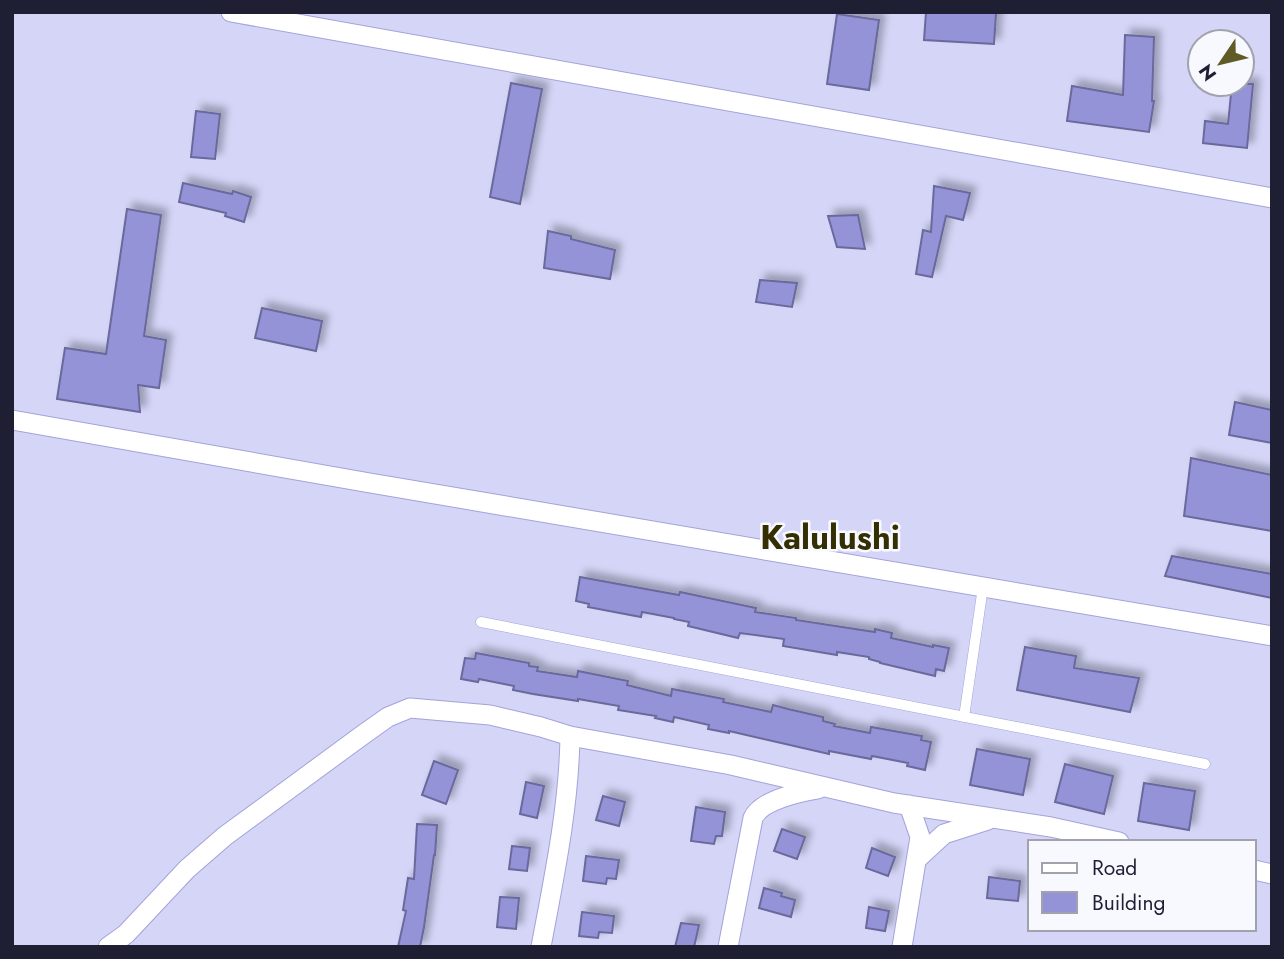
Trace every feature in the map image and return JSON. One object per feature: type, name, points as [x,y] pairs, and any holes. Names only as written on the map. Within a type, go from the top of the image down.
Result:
[{"type":"street","points":[[231,12],[1272,198]]},
{"type":"street","points":[[12,420],[1272,636]]},
{"type":"street","points":[[108,947],[126,934],[187,869],[225,836],[364,734],[397,712],[410,708],[490,715],[570,736],[731,765],[909,805],[1051,827],[1110,840]]},
{"type":"street","points":[[541,947],[560,846],[570,736]]},
{"type":"street","points":[[728,947],[756,812],[763,806],[804,791],[827,787]]},
{"type":"street","points":[[901,947],[920,837],[909,805]]},
{"type":"street","points":[[917,859],[944,834],[993,818]]},
{"type":"lane","points":[[964,717],[983,587]]},
{"type":"lane","points":[[481,622],[1205,764]]},
{"type":"building","points":[[926,12],[996,13],[994,44],[924,40]]},
{"type":"building","points":[[837,14],[879,20],[869,90],[827,84]]},
{"type":"building","points":[[1125,35],[1154,37],[1154,101],[1149,132],[1067,121],[1072,86],[1123,95]]},
{"type":"building","points":[[511,83],[542,89],[520,204],[490,197]]},
{"type":"building","points":[[1231,98],[1252,98],[1247,148],[1203,143],[1205,121],[1228,124]]},
{"type":"building","points":[[196,111],[220,114],[215,159],[191,157]]},
{"type":"building","points":[[183,183],[232,194],[233,191],[251,197],[244,222],[225,216],[226,213],[179,202]]},
{"type":"building","points":[[934,186],[970,193],[963,220],[946,216],[932,277],[916,274],[923,230],[931,232]]},
{"type":"building","points":[[127,209],[161,215],[144,336],[166,340],[159,388],[138,385],[140,412],[57,399],[65,348],[106,354]]},
{"type":"building","points":[[858,215],[865,249],[837,247],[828,216]]},
{"type":"building","points":[[548,231],[615,250],[610,279],[544,268]]},
{"type":"building","points":[[760,280],[797,283],[792,307],[756,302]]},
{"type":"building","points":[[262,308],[322,321],[316,351],[255,338]]},
{"type":"building","points":[[1235,402],[1272,410],[1272,443],[1229,435]]},
{"type":"building","points":[[1191,458],[1272,475],[1272,531],[1184,516]]},
{"type":"building","points":[[1172,556],[1272,574],[1272,598],[1165,576]]},
{"type":"building","points":[[580,577],[679,595],[680,592],[756,608],[755,612],[796,620],[892,633],[891,638],[949,648],[944,671],[936,669],[935,676],[880,663],[869,657],[783,646],[784,639],[740,633],[738,638],[688,626],[689,622],[674,618],[642,612],[641,617],[588,607],[589,604],[576,601]]},
{"type":"building","points":[[1025,647],[1076,656],[1074,668],[1139,678],[1130,712],[1017,690]]},
{"type":"building","points":[[476,653],[529,663],[529,666],[538,667],[537,671],[577,677],[578,671],[628,681],[627,685],[671,696],[672,689],[771,712],[773,705],[823,717],[823,721],[835,724],[834,726],[870,733],[871,727],[922,736],[921,740],[931,742],[925,770],[907,766],[908,763],[872,756],[871,759],[829,751],[829,754],[729,731],[708,729],[709,725],[674,717],[673,722],[655,718],[656,716],[618,710],[619,706],[533,694],[513,690],[514,686],[479,679],[478,682],[461,679],[465,658],[475,659]]},
{"type":"building","points":[[977,749],[1030,759],[1023,795],[970,785]]},
{"type":"building","points":[[434,761],[458,770],[446,804],[422,795]]},
{"type":"building","points":[[1065,764],[1113,776],[1104,814],[1055,802]]},
{"type":"building","points":[[526,782],[544,786],[537,818],[520,814]]},
{"type":"building","points":[[1144,783],[1195,791],[1189,830],[1138,821]]},
{"type":"building","points":[[603,796],[625,802],[619,826],[596,820]]},
{"type":"building","points":[[696,807],[725,812],[722,836],[716,836],[714,844],[691,841]]},
{"type":"building","points":[[417,824],[437,825],[424,927],[420,947],[398,947],[406,911],[403,910],[408,878],[414,879]]},
{"type":"building","points":[[782,829],[805,837],[797,859],[774,851]]},
{"type":"building","points":[[512,846],[530,848],[527,871],[509,869]]},
{"type":"building","points":[[872,848],[895,857],[888,876],[866,868]]},
{"type":"building","points":[[586,856],[619,860],[616,879],[607,878],[606,884],[583,881]]},
{"type":"building","points":[[989,877],[1020,881],[1018,901],[987,898]]},
{"type":"building","points":[[764,888],[795,900],[791,917],[759,908]]},
{"type":"building","points":[[500,897],[519,898],[516,929],[497,927]]},
{"type":"building","points":[[869,907],[889,911],[885,931],[866,928]]},
{"type":"building","points":[[582,912],[614,916],[612,933],[599,932],[598,938],[579,936]]},
{"type":"building","points":[[681,923],[699,925],[694,947],[675,947]]},
{"type":"district","name":"Kalulushi","points":[[830,537]]}]
